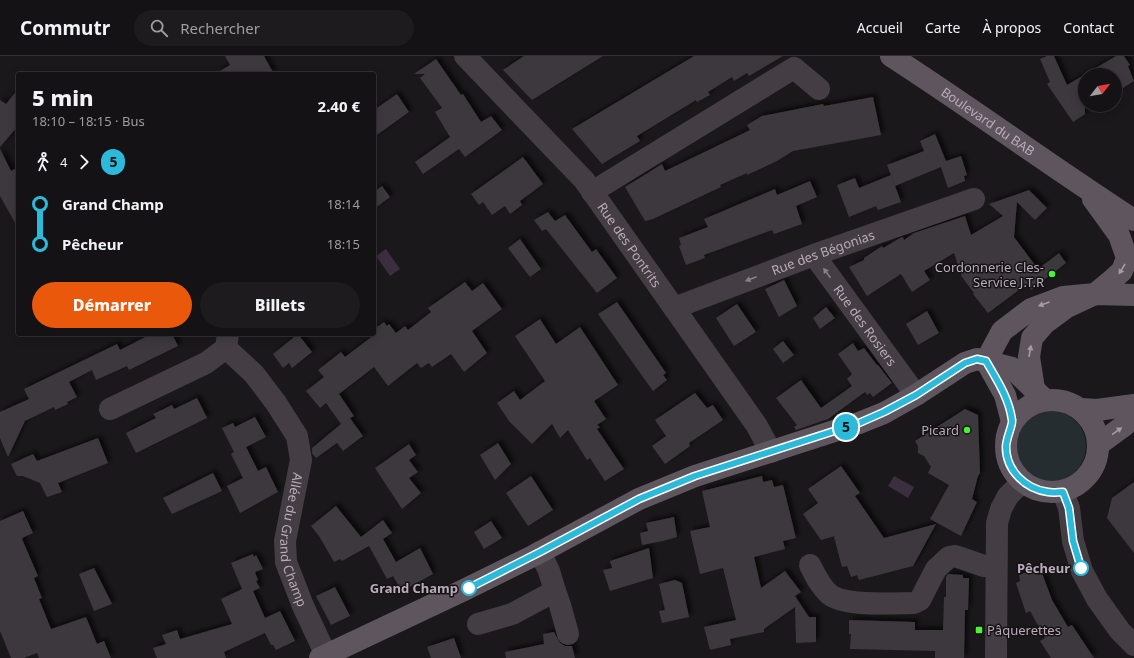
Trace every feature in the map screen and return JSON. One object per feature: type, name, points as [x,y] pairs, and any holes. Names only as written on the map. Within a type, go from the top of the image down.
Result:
[{"type":"main road","name":"Boulevard du BAB","points":[[891,56],[957,99],[1085,188],[1134,220]]},
{"type":"main road","name":"Boulevard du BAB","points":[[1085,188],[1134,240]]},
{"type":"main road","points":[[323,657],[540,552],[639,499],[695,476],[859,423],[916,395],[965,363],[977,359],[1012,368],[1039,395],[1073,404],[1081,409],[1090,419],[1096,431],[1099,444],[1098,456],[1093,469],[1086,479],[1075,487],[1063,492],[1049,493],[1035,489],[1022,482],[1014,472],[1008,460],[1006,447],[1012,422],[1021,411],[1033,404],[1039,395],[1028,357],[1032,338],[1044,324],[1067,307],[1095,294],[1122,271],[1127,258],[1119,235],[1085,188]]},
{"type":"main road","points":[[986,361],[1002,331],[1031,309],[1063,297],[1095,294],[1134,295]]},
{"type":"main road","points":[[986,361],[1005,395],[1012,422]]},
{"type":"main road","points":[[1081,409],[1096,410],[1124,406],[1134,394]]},
{"type":"main road","points":[[1099,444],[1125,425],[1134,416]]},
{"type":"street","name":"Rue des Pontrits","points":[[465,56],[584,180],[757,426],[771,452]]},
{"type":"street","points":[[592,192],[794,68],[819,89]]},
{"type":"street","name":"Rue des Bégonias","points":[[674,308],[814,255],[974,199]]},
{"type":"street","name":"Rue des Rosiers","points":[[814,255],[916,395]]},
{"type":"street","points":[[110,409],[206,363],[227,341]]},
{"type":"street","name":"Allée du Grand Champ","points":[[227,341],[276,403],[297,436],[301,460],[285,541],[286,562],[323,657]]},
{"type":"street","points":[[996,658],[997,523],[1001,509],[1008,496],[1022,482]]},
{"type":"street","points":[[1063,492],[1069,508],[1073,541],[1082,571],[1097,599],[1120,631],[1134,645]]},
{"type":"street","points":[[540,552],[549,571],[568,634]]},
{"type":"street","points":[[810,565],[822,587],[834,598],[842,601],[864,603],[914,603],[920,600],[936,569],[949,556],[954,556],[984,566],[996,566]]},
{"type":"street","points":[[478,624],[512,614],[555,591]]},
{"type":"shaded area","points":[[386,249],[400,269],[390,276],[376,256]]},
{"type":"shaded area","points":[[1050,410],[1070,416],[1080,426],[1086,446],[1080,466],[1070,476],[1050,482],[1030,476],[1020,466],[1014,446],[1020,426],[1030,416]]},
{"type":"shaded area","points":[[894,476],[914,487],[908,498],[888,486]]},
{"type":"building","points":[[225,56],[264,56],[273,72],[218,72],[230,65]]},
{"type":"building","points":[[524,56],[603,56],[532,100],[503,70]]},
{"type":"building","points":[[694,56],[783,56],[749,76],[747,73],[734,81],[732,77],[708,92],[710,95],[697,102],[696,100],[637,136],[640,141],[602,164],[572,129]]},
{"type":"building","points":[[1047,56],[1054,56],[1067,85],[1078,78],[1078,112],[1085,112],[1085,114],[1073,122],[1047,84],[1050,82],[1040,59]]},
{"type":"building","points":[[1116,56],[1124,56],[1130,65],[1128,66],[1134,81],[1122,89],[1122,68],[1096,68]]},
{"type":"building","points":[[436,59],[461,95],[463,94],[481,122],[491,116],[502,130],[465,157],[459,149],[423,174],[415,162],[450,137],[435,112],[442,108],[420,78],[425,74],[414,74]]},
{"type":"building","points":[[16,92],[16,128],[0,147],[0,100],[6,104]]},
{"type":"building","points":[[397,94],[409,112],[376,136],[376,109]]},
{"type":"building","points":[[873,97],[881,135],[793,151],[777,161],[747,175],[747,173],[720,185],[721,187],[653,219],[645,221],[625,187],[662,164],[665,171],[750,130],[747,125],[762,116],[823,104],[824,106]]},
{"type":"building","points":[[935,134],[946,161],[961,156],[967,175],[964,176],[965,181],[948,188],[941,167],[895,186],[887,165],[924,151],[920,141]]},
{"type":"building","points":[[0,149],[11,171],[16,168],[16,224],[0,196]]},
{"type":"building","points":[[523,157],[543,184],[520,201],[522,205],[510,214],[505,206],[492,215],[483,202],[479,205],[471,194]]},
{"type":"building","points":[[891,175],[901,202],[878,210],[876,206],[849,217],[837,185],[855,178],[859,188]]},
{"type":"building","points":[[810,181],[817,197],[796,206],[802,224],[774,234],[772,230],[704,255],[705,258],[686,265],[679,246],[681,245],[679,238],[708,227],[704,219],[775,189],[777,195]]},
{"type":"building","points":[[382,186],[390,197],[376,208],[376,190]]},
{"type":"building","points":[[1029,190],[1047,208],[1035,220],[1017,202],[1014,237],[1038,269],[1059,253],[1066,263],[1031,290],[1027,284],[988,313],[962,277],[954,253],[924,271],[930,280],[912,292],[901,274],[867,296],[849,267],[864,260],[864,258],[882,246],[883,248],[900,238],[903,237],[904,240],[914,233],[965,216],[971,235],[1003,216],[989,204]]},
{"type":"building","points":[[548,212],[555,221],[565,215],[592,252],[596,249],[617,278],[597,293],[546,229],[542,231],[534,220]]},
{"type":"building","points":[[520,239],[541,269],[530,277],[508,248]]},
{"type":"building","points":[[784,280],[797,306],[779,317],[765,289]]},
{"type":"building","points":[[465,282],[472,291],[483,283],[502,309],[472,331],[487,353],[464,372],[451,354],[432,367],[429,363],[421,368],[417,363],[388,386],[374,367],[339,394],[354,416],[350,418],[363,436],[343,451],[337,443],[316,458],[312,453],[312,448],[341,424],[326,403],[320,408],[306,391],[324,377],[318,370],[341,352],[345,357],[373,336],[376,336],[376,328],[384,322],[387,326],[389,324],[396,333],[405,326],[408,330],[431,312],[428,308]]},
{"type":"building","points":[[617,302],[666,373],[663,375],[667,380],[653,391],[598,314]]},
{"type":"building","points":[[737,304],[756,332],[734,346],[716,318]]},
{"type":"building","points":[[826,307],[835,318],[820,329],[813,318]]},
{"type":"building","points":[[927,311],[939,333],[918,345],[906,324]]},
{"type":"building","points":[[540,319],[556,344],[580,327],[618,385],[594,401],[606,419],[597,425],[600,427],[597,429],[624,469],[605,481],[590,458],[587,460],[568,430],[560,438],[552,424],[532,444],[509,421],[497,403],[514,391],[520,400],[545,381],[515,336]]},
{"type":"building","points":[[147,336],[173,336],[178,346],[129,370],[127,366],[96,380],[92,370],[69,382],[77,397],[67,402],[68,404],[55,410],[54,407],[25,421],[8,457],[0,438],[0,412],[29,399],[24,389],[117,344],[120,350]]},
{"type":"building","points":[[296,336],[300,336],[312,352],[292,368],[289,363],[283,368],[273,354]]},
{"type":"building","points":[[783,341],[794,355],[783,363],[773,349]]},
{"type":"building","points":[[853,343],[858,351],[864,348],[892,383],[873,397],[870,393],[867,395],[865,392],[828,419],[796,430],[794,427],[797,425],[776,398],[801,380],[821,408],[852,386],[847,379],[852,374],[838,354]]},
{"type":"building","points":[[695,393],[707,408],[713,405],[723,420],[689,443],[690,446],[665,464],[652,446],[666,436],[655,420]]},
{"type":"building","points":[[197,398],[207,418],[136,453],[126,433],[156,418],[153,414],[172,405],[174,409]]},
{"type":"building","points":[[965,409],[978,415],[980,473],[972,499],[977,502],[961,536],[930,519],[949,485],[928,473],[931,467],[924,456],[918,453],[918,446],[915,441]]},
{"type":"building","points":[[255,417],[266,437],[246,447],[258,471],[266,467],[278,492],[240,513],[227,486],[243,478],[231,454],[234,452],[222,428],[233,423],[235,427]]},
{"type":"building","points":[[98,438],[108,463],[58,483],[62,492],[47,497],[40,483],[23,476],[17,476],[11,464],[33,454],[37,461]]},
{"type":"building","points":[[498,443],[511,464],[495,480],[480,455]]},
{"type":"building","points":[[409,444],[416,455],[409,460],[418,472],[409,478],[421,493],[402,509],[375,468]]},
{"type":"building","points":[[841,466],[860,493],[855,496],[884,538],[936,524],[913,566],[859,580],[857,575],[851,577],[847,566],[842,567],[835,536],[821,540],[803,514],[818,503],[808,489]]},
{"type":"building","points":[[213,473],[222,491],[172,514],[163,498]]},
{"type":"building","points":[[531,476],[553,510],[528,526],[506,493]]},
{"type":"building","points":[[762,476],[763,482],[772,480],[774,487],[783,485],[796,538],[783,541],[785,549],[754,557],[761,588],[785,571],[801,592],[795,596],[809,617],[816,617],[816,642],[796,643],[795,607],[764,629],[764,632],[730,639],[731,645],[710,650],[704,627],[736,620],[723,568],[700,574],[690,531],[710,527],[702,491]]},
{"type":"building","points":[[1134,482],[1134,553],[1107,518],[1112,498]]},
{"type":"building","points":[[336,506],[361,537],[383,520],[392,533],[383,539],[396,562],[420,548],[433,574],[402,591],[393,576],[387,579],[369,546],[342,561],[340,559],[334,562],[319,536],[311,526]]},
{"type":"building","points":[[23,511],[33,533],[22,539],[38,576],[34,578],[42,598],[39,599],[51,629],[86,617],[97,644],[104,641],[111,658],[39,658],[37,653],[24,658],[11,658],[0,631],[0,521]]},
{"type":"building","points":[[674,517],[677,537],[642,545],[640,533],[648,531],[646,523]]},
{"type":"building","points":[[491,521],[502,538],[484,549],[474,532]]},
{"type":"building","points":[[649,548],[653,578],[610,591],[603,570],[612,568],[610,561]]},
{"type":"building","points":[[253,554],[254,557],[256,555],[263,569],[255,572],[258,580],[256,581],[260,588],[253,591],[265,618],[280,611],[295,641],[276,650],[273,645],[271,645],[265,633],[224,652],[226,658],[157,658],[153,648],[166,644],[162,635],[177,630],[180,639],[232,624],[221,599],[242,589],[231,563]]},
{"type":"building","points":[[94,568],[112,604],[94,611],[79,574]]},
{"type":"building","points":[[1036,569],[1038,575],[1042,573],[1052,600],[1068,627],[1072,625],[1094,658],[1051,658],[1040,641],[1045,638],[1030,611],[1026,613],[1016,583],[1020,581],[1019,575]]},
{"type":"building","points":[[948,574],[963,575],[963,578],[969,578],[968,610],[965,610],[964,658],[935,658],[935,651],[850,649],[851,634],[849,634],[849,620],[915,622],[915,630],[943,630],[944,597],[946,597],[946,577]]},
{"type":"building","points":[[675,580],[682,583],[689,617],[662,623],[659,611],[665,610],[659,584]]},
{"type":"building","points":[[335,587],[350,616],[331,625],[316,596]]},
{"type":"building","points":[[554,632],[560,643],[565,646],[572,646],[575,658],[506,658],[505,652],[544,644],[543,634]]},
{"type":"building","points":[[454,638],[461,658],[431,658],[427,647]]},
{"type":"bus line","name":"5","points":[[469,588],[639,499],[695,476],[859,423],[916,395],[965,363],[977,359],[986,361],[1005,395],[1009,406],[1012,422],[1006,447],[1008,460],[1014,472],[1022,482],[1035,489],[1049,493],[1063,492],[1069,508],[1073,541],[1081,568]]},
{"type":"place","name":"Cordonnerie Cles- Service J.T.R","points":[[1052,274]]},
{"type":"place","name":"Picard","points":[[967,430]]},
{"type":"place","name":"Pêcheur","points":[[1081,568]]},
{"type":"place","name":"Grand Champ","points":[[469,588]]},
{"type":"place","name":"Pâquerettes","points":[[979,630]]}]
